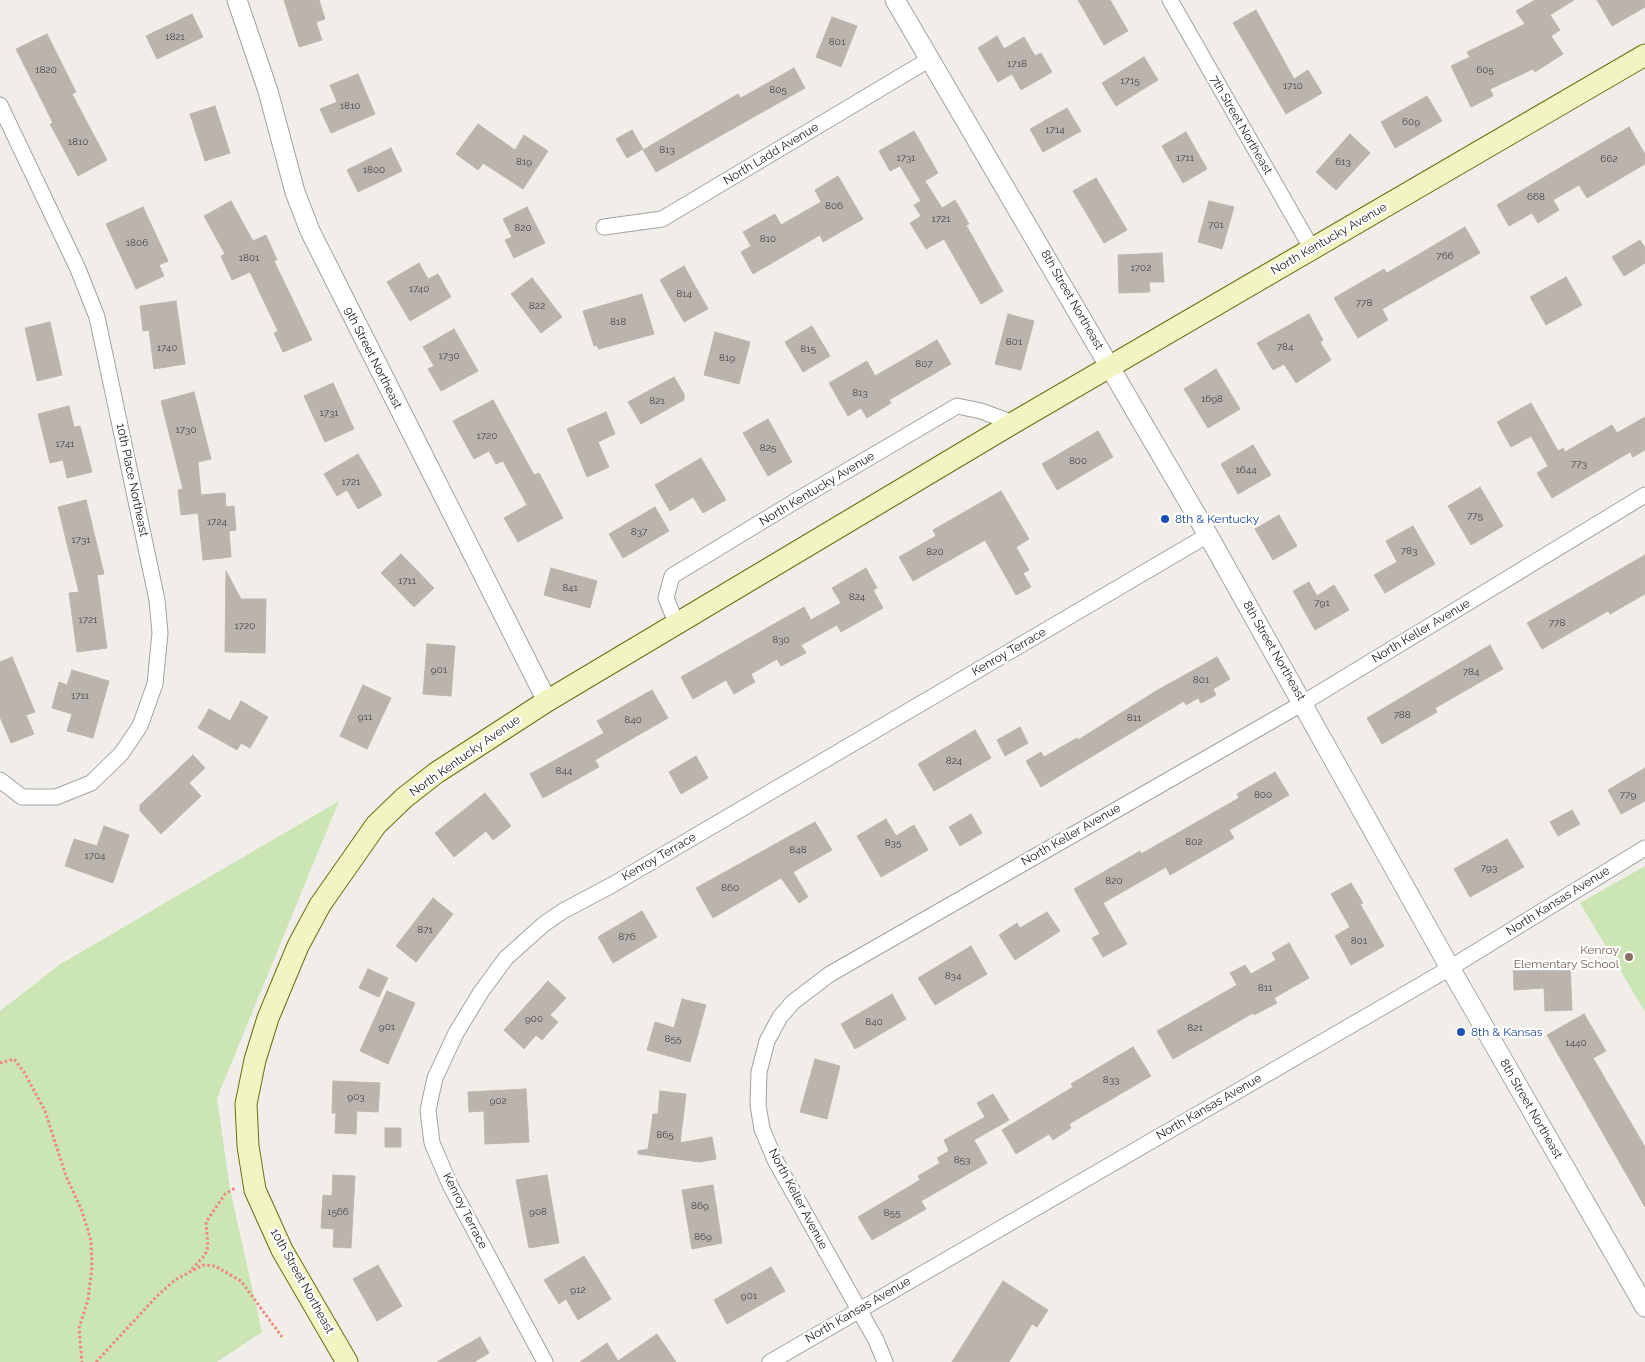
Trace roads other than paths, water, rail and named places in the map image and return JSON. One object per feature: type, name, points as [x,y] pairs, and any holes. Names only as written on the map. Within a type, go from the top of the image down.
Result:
[{"type":"main road","name":"North Kentucky Avenue","points":[[289,967],[320,905],[376,825],[404,798],[436,773],[547,701],[1012,423],[1645,55]]},
{"type":"main road","name":"10th Street Northeast","points":[[289,967],[268,1018],[255,1060],[246,1104],[248,1146],[255,1190],[282,1250],[347,1362]]},
{"type":"street","name":"9th Street Northeast","points":[[238,0],[268,91],[295,192],[310,231],[547,701]]},
{"type":"street","name":"8th Street Northeast","points":[[895,0],[1111,366],[1303,702],[1450,968],[1643,1300]]},
{"type":"street","name":"7th Street Northeast","points":[[1170,0],[1312,249]]},
{"type":"street","name":"North Ladd Avenue","points":[[604,227],[662,219],[930,59]]},
{"type":"street","name":"10th Place Northeast","points":[[0,105],[78,269],[97,317],[157,600],[160,633],[155,684],[140,726],[121,754],[91,783],[56,797],[22,797],[0,780]]},
{"type":"street","name":"North Kentucky Avenue","points":[[677,625],[666,598],[672,576],[804,496],[957,406],[981,411],[1012,423]]},
{"type":"street","name":"North Keller Avenue","points":[[885,1362],[876,1340],[775,1160],[762,1129],[758,1105],[759,1072],[767,1041],[780,1017],[793,1002],[830,974],[1303,702],[1645,495]]},
{"type":"street","name":"Kenroy Terrace","points":[[545,1362],[450,1185],[432,1143],[428,1110],[435,1078],[456,1033],[481,992],[506,958],[544,924],[563,911],[612,885],[1208,535]]},
{"type":"street","name":"North Kansas Avenue","points":[[770,1362],[1450,968],[1645,848]]},
{"type":"place","name":"8th & Kentucky","points":[[1165,519]]},
{"type":"place","name":"Kenroy Elementary School","points":[[1629,957]]},
{"type":"place","name":"8th & Kansas","points":[[1461,1032]]}]
